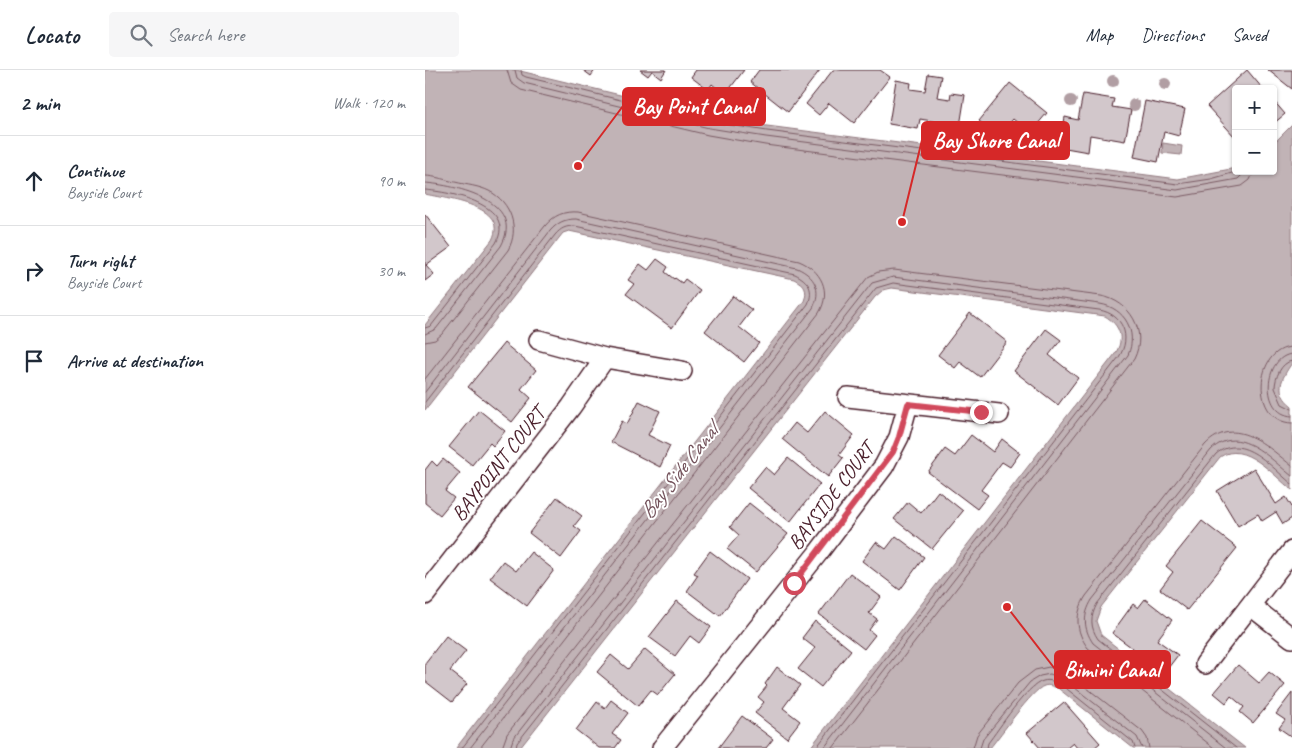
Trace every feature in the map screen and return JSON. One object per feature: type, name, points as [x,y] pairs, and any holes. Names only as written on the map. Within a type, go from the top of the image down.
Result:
[{"type":"street","points":[[539,340],[605,358],[682,371]]},
{"type":"street","name":"BAYPOINT COURT","points":[[425,595],[571,407],[605,358]]},
{"type":"street","points":[[848,396],[999,414]]},
{"type":"street","name":"BAYSIDE COURT","points":[[662,748],[818,553],[884,466],[899,437],[908,404]]},
{"type":"street","points":[[1205,664],[1292,551]]},
{"type":"street","points":[[1251,606],[1292,638]]},
{"type":"water","name":"Bay Side Canal","points":[[425,70],[516,70],[712,117],[767,126],[1178,179],[1232,169],[1232,175],[1277,175],[1277,140],[1292,125],[1292,363],[1282,380],[1281,390],[1286,401],[1292,406],[1292,490],[1267,468],[1248,456],[1239,453],[1229,453],[1220,457],[1101,607],[1096,621],[1101,635],[1245,748],[1133,748],[1059,689],[1048,685],[1039,689],[1032,696],[990,748],[810,748],[1115,354],[1120,343],[1117,328],[1105,316],[892,288],[883,290],[875,297],[520,748],[456,748],[804,301],[806,294],[801,283],[794,279],[569,231],[563,233],[425,410],[425,325],[492,240],[495,228],[492,219],[484,211],[460,202],[425,194]]},
{"type":"water","points":[[1163,143],[1182,146],[1181,155],[1162,153]]},
{"type":"building","points":[[583,70],[595,70],[591,76]]},
{"type":"building","points":[[640,70],[666,70],[661,78],[652,71],[648,76]]},
{"type":"building","points":[[696,70],[744,70],[725,95],[712,84],[708,90],[691,77]]},
{"type":"building","points":[[759,70],[820,70],[788,112],[750,82]]},
{"type":"building","points":[[833,70],[880,70],[890,77],[854,123],[829,103],[819,115],[806,104]]},
{"type":"building","points":[[1247,70],[1260,85],[1232,85],[1232,134],[1207,106]]},
{"type":"building","points":[[1268,70],[1292,70],[1292,89]]},
{"type":"building","points":[[928,74],[941,76],[937,97],[950,99],[951,93],[965,95],[960,126],[920,119],[918,129],[889,124],[896,80],[911,83],[910,89],[925,91]]},
{"type":"building","points":[[1010,83],[1047,113],[1030,133],[1013,119],[998,136],[979,121]]},
{"type":"building","points":[[1083,94],[1114,99],[1112,107],[1131,110],[1125,141],[1090,135],[1088,152],[1060,147],[1065,117],[1078,120]]},
{"type":"building","points":[[1145,101],[1185,109],[1179,136],[1164,132],[1158,162],[1134,157]]},
{"type":"building","points":[[1277,105],[1285,114],[1277,121]]},
{"type":"building","points":[[425,214],[451,247],[426,265],[434,274],[425,281]]},
{"type":"building","points":[[657,259],[668,267],[665,272],[674,279],[682,283],[685,279],[700,290],[672,328],[626,294],[634,284],[628,280],[640,264],[648,270]]},
{"type":"building","points":[[733,296],[752,310],[739,327],[759,343],[744,362],[705,331]]},
{"type":"building","points":[[970,313],[1007,342],[980,377],[960,362],[955,368],[938,355]]},
{"type":"building","points":[[1046,329],[1061,340],[1049,355],[1078,378],[1058,405],[1014,371]]},
{"type":"building","points":[[504,343],[536,370],[521,389],[531,398],[512,422],[468,387]]},
{"type":"building","points":[[639,401],[660,411],[648,435],[670,446],[660,467],[611,442],[622,421],[627,424]]},
{"type":"building","points":[[479,410],[505,431],[493,446],[490,443],[472,465],[449,447]]},
{"type":"building","points":[[825,411],[854,435],[839,455],[843,458],[828,477],[782,439],[795,423],[807,433]]},
{"type":"building","points":[[971,435],[993,452],[1002,439],[1020,453],[1010,467],[1002,462],[981,490],[988,495],[977,509],[928,472],[945,449],[955,456]]},
{"type":"building","points":[[788,458],[820,484],[790,522],[748,488],[765,467],[774,475]]},
{"type":"building","points":[[443,459],[460,473],[445,491],[454,498],[440,515],[425,503],[425,470],[432,461],[437,466]]},
{"type":"building","points":[[1254,468],[1276,504],[1286,497],[1292,507],[1292,518],[1283,524],[1276,512],[1262,521],[1258,514],[1238,526],[1217,491]]},
{"type":"building","points":[[938,491],[963,511],[932,549],[894,519],[908,502],[921,513]]},
{"type":"building","points":[[557,497],[582,516],[574,526],[581,531],[561,558],[529,533]]},
{"type":"building","points":[[749,503],[788,534],[756,572],[727,549],[739,535],[730,527]]},
{"type":"building","points":[[1202,521],[1237,548],[1187,610],[1160,589],[1173,572],[1166,566]]},
{"type":"building","points":[[896,536],[924,557],[900,590],[862,561],[876,542],[886,549]]},
{"type":"building","points":[[710,551],[747,579],[720,616],[687,591],[698,575],[694,573]]},
{"type":"building","points":[[531,552],[554,570],[527,606],[490,578],[503,561],[516,571]]},
{"type":"building","points":[[850,573],[881,597],[869,613],[877,619],[869,630],[875,635],[864,649],[819,614]]},
{"type":"building","points":[[1145,599],[1172,620],[1157,640],[1178,655],[1165,672],[1112,633],[1133,604],[1138,608]]},
{"type":"building","points":[[677,601],[711,627],[699,643],[690,636],[675,656],[649,637]]},
{"type":"building","points":[[815,621],[851,650],[821,687],[798,669],[815,648],[802,638]]},
{"type":"building","points":[[446,636],[466,651],[450,671],[467,684],[452,702],[425,681],[425,663]]},
{"type":"building","points":[[645,649],[675,674],[658,695],[651,690],[638,706],[597,672],[611,655],[628,669]]},
{"type":"building","points":[[1238,665],[1259,683],[1269,672],[1285,685],[1253,723],[1240,712],[1244,707],[1231,696],[1226,703],[1214,693]]},
{"type":"building","points":[[777,667],[800,685],[783,708],[800,721],[787,738],[755,713],[764,702],[758,697],[767,686],[765,684]]},
{"type":"building","points":[[1292,693],[1292,737],[1279,728],[1285,720],[1276,714]]},
{"type":"building","points":[[611,700],[628,713],[612,734],[621,740],[615,748],[599,748],[576,730],[597,702],[605,708]]},
{"type":"building","points":[[1064,702],[1100,743],[1094,748],[1077,748],[1073,743],[1067,748],[1040,748],[1027,733]]},
{"type":"building","points":[[742,716],[773,739],[766,748],[718,748]]},
{"type":"place","name":"Bay Point Canal","points":[[578,166]]},
{"type":"place","name":"Bay Shore Canal","points":[[902,222]]},
{"type":"place","name":"Bimini Canal","points":[[1007,607]]},
{"type":"route","points":[[794,583],[893,452],[908,404],[981,412]]}]
